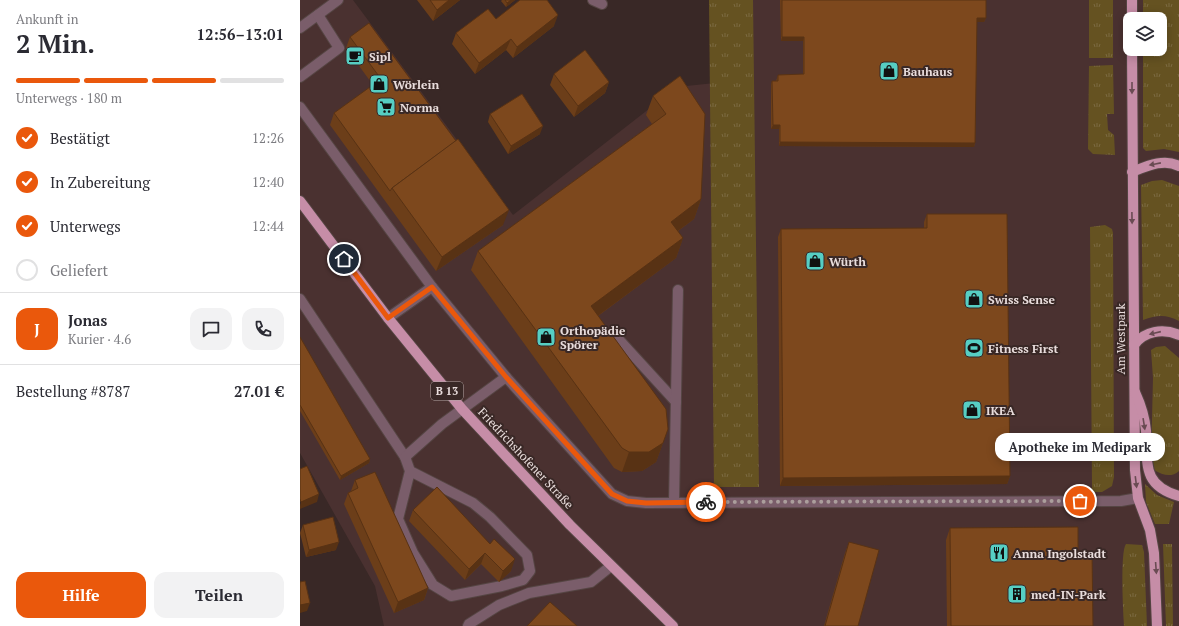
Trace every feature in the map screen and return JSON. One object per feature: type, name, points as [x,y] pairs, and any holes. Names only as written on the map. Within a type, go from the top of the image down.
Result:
[{"type":"main road","points":[[1132,0],[1132,12]]},
{"type":"main road","name":"Am Westpark","points":[[1132,56],[1133,386],[1135,470],[1138,498],[1150,530],[1154,553],[1157,626]]},
{"type":"main road","points":[[1132,172],[1159,163],[1168,163],[1179,166]]},
{"type":"main road","name":"Friedrichshofener Straße","points":[[300,201],[388,318],[462,409],[570,525],[673,626]]},
{"type":"main road","points":[[1134,345],[1139,338],[1154,332],[1161,331],[1179,335]]},
{"type":"main road","points":[[1133,386],[1144,417],[1146,461],[1150,477],[1164,490],[1179,496]]},
{"type":"street","points":[[300,28],[338,0]]},
{"type":"street","points":[[300,77],[339,48],[318,16]]},
{"type":"street","points":[[300,107],[432,287],[506,377],[612,494],[627,501],[646,503],[1121,501],[1138,498]]},
{"type":"street","points":[[388,318],[432,287]]},
{"type":"street","points":[[674,502],[678,290]]},
{"type":"street","points":[[300,299],[405,457],[410,472],[398,519],[413,553],[434,585],[450,596],[502,586],[523,580],[530,571],[526,555],[490,517],[473,503],[410,472]]},
{"type":"street","points":[[612,332],[676,402]]},
{"type":"street","points":[[405,457],[442,424],[506,377]]},
{"type":"street","points":[[466,625],[499,606],[529,593],[591,582],[611,566]]},
{"type":"shaded area","points":[[300,0],[353,0],[513,215],[677,87],[753,79],[752,0],[1179,0],[1179,626],[384,626],[375,586],[300,453]]},
{"type":"green space","points":[[709,0],[753,0],[759,487],[714,487]]},
{"type":"green space","points":[[1089,0],[1113,0],[1113,58],[1089,58]]},
{"type":"green space","points":[[1143,0],[1179,0],[1179,152],[1164,149],[1146,151],[1143,148],[1143,56],[1167,56],[1167,12],[1143,12]]},
{"type":"green space","points":[[1113,65],[1114,114],[1107,114],[1108,130],[1114,135],[1115,155],[1093,154],[1088,149],[1089,66]]},
{"type":"green space","points":[[1162,180],[1179,186],[1179,321],[1170,317],[1161,316],[1143,320],[1141,185],[1152,181]]},
{"type":"green space","points":[[1105,225],[1112,229],[1113,233],[1114,477],[1112,486],[1102,492],[1092,492],[1090,227]]},
{"type":"green space","points":[[1165,346],[1179,358],[1179,471],[1170,475],[1154,470],[1151,462],[1153,378],[1151,350],[1156,347]]},
{"type":"green space","points":[[1145,484],[1157,495],[1174,502],[1169,524],[1155,524],[1146,502]]},
{"type":"green space","points":[[1126,544],[1142,545],[1144,552],[1147,626],[1124,626],[1122,570],[1124,549]]},
{"type":"green space","points":[[1163,544],[1172,544],[1173,626],[1166,626]]},
{"type":"building","points":[[430,0],[449,0],[437,10]]},
{"type":"building","points":[[520,0],[547,0],[558,15],[517,47],[511,39],[479,63],[456,33],[488,9],[496,19]]},
{"type":"building","name":"Bauhaus","points":[[782,0],[986,0],[986,18],[977,18],[975,143],[780,142],[780,125],[773,125],[772,81],[778,81],[778,75],[804,74],[804,37],[782,37]]},
{"type":"building","name":"Norma","points":[[369,23],[456,141],[390,191],[334,113],[381,79],[350,37]]},
{"type":"building","points":[[585,50],[609,82],[578,106],[554,74]]},
{"type":"building","points":[[680,76],[705,114],[701,199],[671,222],[683,238],[591,306],[666,409],[668,429],[663,443],[649,452],[629,452],[622,448],[478,251],[666,114],[653,96]]},
{"type":"building","points":[[522,94],[543,126],[511,146],[490,114]]},
{"type":"building","points":[[458,139],[509,210],[442,257],[392,188]]},
{"type":"building","points":[[927,214],[1007,214],[1010,476],[783,478],[781,229],[927,228]]},
{"type":"building","points":[[300,337],[370,459],[341,476],[300,405]]},
{"type":"building","points":[[307,466],[319,494],[301,502],[300,469]]},
{"type":"building","points":[[375,472],[428,588],[398,602],[348,493],[358,488],[355,480]]},
{"type":"building","points":[[437,487],[490,544],[494,539],[515,559],[503,571],[485,553],[469,569],[413,510]]},
{"type":"building","points":[[333,517],[339,542],[309,550],[303,525]]},
{"type":"building","name":"med-IN-Park","points":[[1078,527],[1078,551],[1092,551],[1093,626],[951,626],[950,528]]},
{"type":"building","points":[[849,542],[879,550],[858,626],[825,626]]},
{"type":"building","points":[[305,581],[310,603],[300,605],[300,582]]},
{"type":"building","points":[[550,602],[577,626],[527,626]]},
{"type":"way so far","points":[[706,502],[1080,501]]},
{"type":"place","name":"Sipl","points":[[355,56]]},
{"type":"place","name":"Bauhaus","points":[[889,71]]},
{"type":"place","name":"Wörlein","points":[[379,84]]},
{"type":"place","name":"Norma","points":[[386,107]]},
{"type":"place","name":"Würth","points":[[815,261]]},
{"type":"place","name":"Swiss Sense","points":[[974,299]]},
{"type":"place","name":"Orthopädie Spörer","points":[[546,337]]},
{"type":"place","name":"Fitness First","points":[[974,348]]},
{"type":"place","name":"IKEA","points":[[972,410]]},
{"type":"place","name":"Apotheke im Medipark","points":[[1080,501]]},
{"type":"place","name":"Anna Ingolstadt","points":[[999,553]]},
{"type":"place","name":"med-IN-Park","points":[[1017,594]]},
{"type":"route","points":[[344,259],[388,318],[432,287],[506,377],[612,494],[627,501],[646,503],[706,502]]}]
